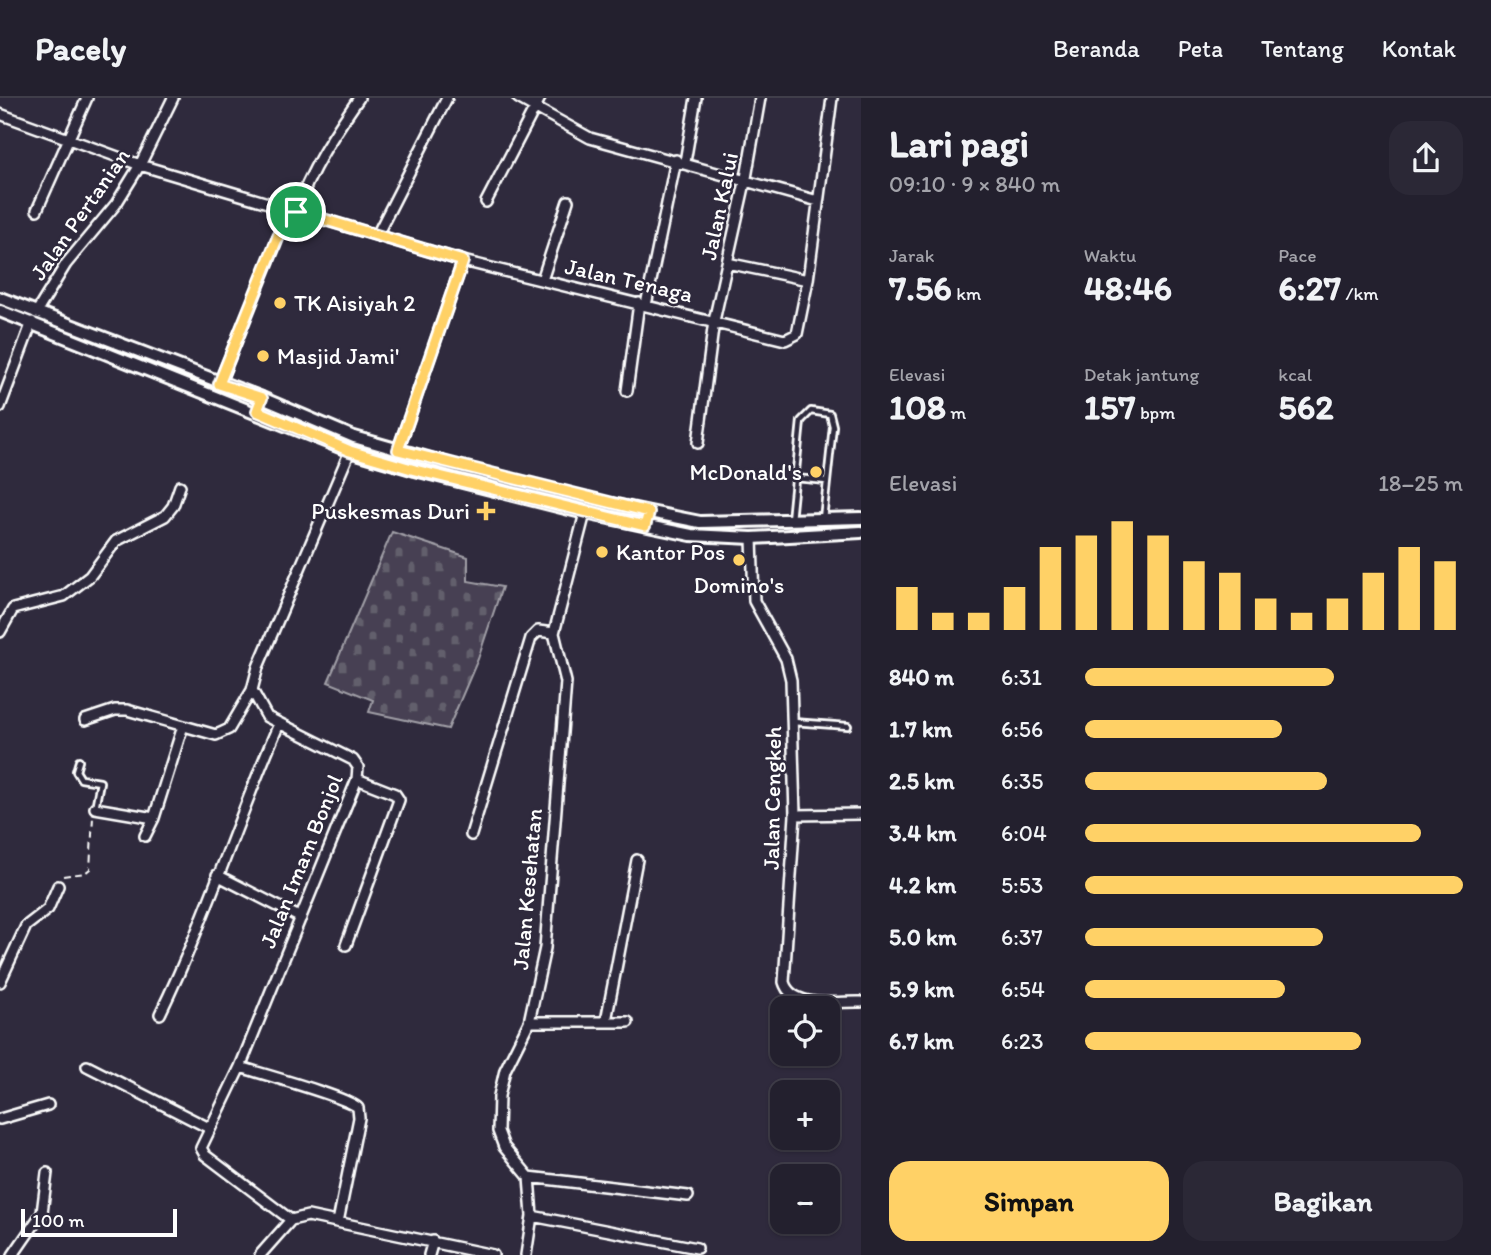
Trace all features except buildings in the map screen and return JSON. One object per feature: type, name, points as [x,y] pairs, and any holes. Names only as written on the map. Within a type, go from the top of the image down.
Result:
[{"type":"street","points":[[37,210],[87,98]]},
{"type":"street","name":"Jalan Pertanian","points":[[0,407],[34,318],[66,264],[116,204],[141,165],[173,98]]},
{"type":"street","points":[[219,384],[293,210],[326,147],[359,98]]},
{"type":"street","points":[[378,233],[447,98]]},
{"type":"street","points":[[518,98],[590,138],[746,178],[818,201]]},
{"type":"street","points":[[486,202],[540,98]]},
{"type":"street","points":[[627,391],[643,304],[696,98]]},
{"type":"street","name":"Jalan Kalui","points":[[698,443],[714,321],[746,178],[760,98]]},
{"type":"street","points":[[727,263],[808,280],[832,98]]},
{"type":"street","name":"Jalan Tenaga","points":[[0,114],[141,165],[378,233],[463,261],[785,340],[797,334],[808,280]]},
{"type":"street","points":[[542,279],[568,201]]},
{"type":"street","points":[[398,450],[463,261]]},
{"type":"street","points":[[0,298],[34,318],[193,389],[257,411],[350,451],[585,513],[691,535],[752,538],[861,532]]},
{"type":"street","points":[[0,312],[34,318],[262,398],[354,437],[649,512],[700,522],[861,518]]},
{"type":"street","points":[[257,411],[262,398]]},
{"type":"street","points":[[85,720],[115,710],[127,710],[216,735],[224,733],[240,713],[252,690],[258,667],[350,451]]},
{"type":"street","points":[[0,632],[13,609],[64,596],[90,576],[116,541],[165,516],[173,506],[180,486]]},
{"type":"street","points":[[645,526],[649,512]]},
{"type":"street","name":"Jalan Kesehatan","points":[[529,1177],[504,1147],[498,1131],[499,1097],[505,1070],[529,1022],[545,948],[566,682],[554,633],[585,513]]},
{"type":"street","name":"Jalan Cengkeh","points":[[752,538],[754,601],[786,659],[791,680],[795,815],[786,988],[802,1000],[861,1002]]},
{"type":"street","points":[[471,835],[531,638],[538,631],[554,633]]},
{"type":"street","name":"Jalan Imam Bonjol","points":[[252,690],[267,717],[353,760],[358,767],[357,779],[240,1067],[201,1148],[205,1155],[291,1220]]},
{"type":"street","points":[[160,1014],[180,973],[242,808],[279,724]]},
{"type":"street","points":[[145,836],[154,818],[183,726]]},
{"type":"street","points":[[346,945],[400,800],[395,794],[357,779]]},
{"type":"street","points":[[94,808],[154,818]]},
{"type":"street","points":[[795,815],[861,814]]},
{"type":"street","points":[[606,1021],[637,860]]},
{"type":"street","points":[[217,875],[300,918]]},
{"type":"street","points":[[0,982],[26,926],[48,909],[58,886]]},
{"type":"street","points":[[529,1022],[628,1023]]},
{"type":"street","points":[[87,1066],[209,1128]]},
{"type":"street","points":[[240,1067],[311,1091],[341,1097],[358,1108],[359,1118],[338,1222]]},
{"type":"street","points":[[0,1119],[48,1105]]},
{"type":"street","points":[[13,1255],[41,1213],[47,1172]]},
{"type":"street","points":[[526,1255],[532,1216],[529,1177],[688,1196]]},
{"type":"street","points":[[260,1255],[291,1220],[308,1216],[493,1255]]},
{"type":"street","points":[[532,1216],[697,1248]]},
{"type":"street","points":[[429,1255],[433,1241]]},
{"type":"lane","points":[[791,521],[801,421],[811,411],[830,414],[833,426],[823,520]]},
{"type":"lane","points":[[795,478],[827,481]]},
{"type":"lane","points":[[793,722],[848,726]]},
{"type":"lane","points":[[79,761],[76,771],[81,779],[100,782],[94,808]]},
{"type":"path","points":[[58,886],[63,876],[86,873],[90,869],[94,808]]},
{"type":"green space","points":[[392,532],[468,557],[468,581],[502,587],[478,659],[448,729],[369,712],[373,700],[328,682]]},
{"type":"place","name":"TK Aisiyah 2","points":[[280,303]]},
{"type":"place","name":"Masjid Jami'","points":[[263,356]]},
{"type":"place","name":"McDonald's","points":[[816,472]]},
{"type":"place","name":"Puskesmas Duri","points":[[486,511]]},
{"type":"place","name":"Kantor Pos","points":[[602,552]]},
{"type":"place","name":"Domino's","points":[[739,560]]},
{"type":"route","points":[[289,209],[296,212],[378,233],[463,261],[398,450],[649,512],[645,526],[415,470],[350,451],[257,411],[262,398],[219,384],[289,209]]}]
